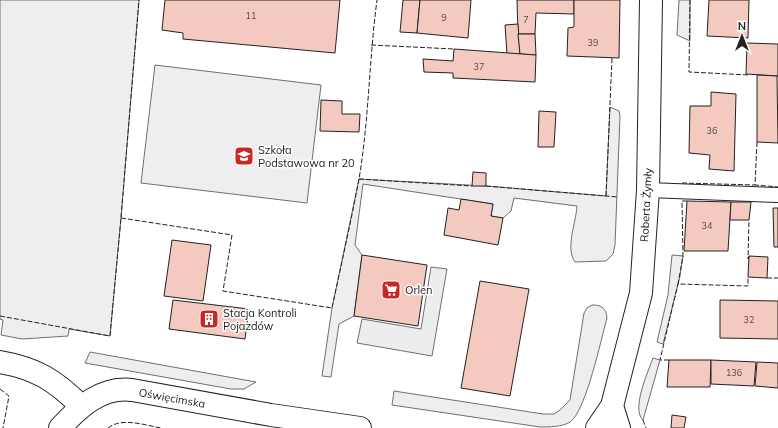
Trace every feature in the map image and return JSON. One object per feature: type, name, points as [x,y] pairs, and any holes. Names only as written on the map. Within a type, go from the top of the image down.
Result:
[{"type":"street","name":"Roberta Żymły","points":[[597,428],[612,406],[641,293],[648,190],[652,0]]},
{"type":"street","points":[[0,362],[20,366],[44,376],[57,384],[81,406]]},
{"type":"street","name":"Oświęcimska","points":[[60,428],[81,406],[105,392],[124,389],[271,415],[360,428]]},
{"type":"street","points":[[612,406],[619,428]]},
{"type":"lane","points":[[648,190],[778,195]]},
{"type":"shaded area","points":[[0,0],[139,0],[110,336],[69,329],[68,336],[22,339],[1,335],[3,320],[0,319]]},
{"type":"shaded area","points":[[679,0],[690,0],[690,41],[677,35]]},
{"type":"shaded area","points":[[155,65],[321,85],[307,203],[141,183]]},
{"type":"shaded area","points":[[610,107],[619,111],[620,116],[615,245],[613,254],[606,261],[575,262],[572,256],[571,243],[577,206],[514,198],[511,211],[503,218],[491,216],[493,204],[363,184],[355,245],[362,255],[354,316],[339,324],[331,377],[322,376],[332,308],[359,179],[486,186],[606,196]]},
{"type":"shaded area","points":[[672,255],[683,256],[680,276],[663,344],[657,342],[668,295]]},
{"type":"shaded area","points":[[431,267],[447,269],[432,356],[357,343],[362,319],[421,329]]},
{"type":"shaded area","points":[[592,305],[603,308],[606,312],[607,318],[597,357],[582,404],[576,415],[567,424],[540,427],[392,405],[394,391],[543,414],[554,414],[570,400],[584,313],[587,308]]},
{"type":"shaded area","points":[[90,352],[256,382],[244,389],[231,389],[85,363]]},
{"type":"shaded area","points":[[653,358],[660,360],[643,420],[640,415],[639,408],[640,399],[644,381]]},
{"type":"building","points":[[165,0],[340,0],[335,53],[183,39],[183,33],[162,30]]},
{"type":"building","points":[[403,0],[420,0],[417,33],[400,32]]},
{"type":"building","points":[[420,0],[471,0],[468,38],[417,33]]},
{"type":"building","points":[[517,0],[574,0],[574,14],[536,13],[535,34],[518,34]]},
{"type":"building","points":[[574,0],[620,0],[619,58],[567,56],[568,28],[574,27]]},
{"type":"building","points":[[709,0],[749,0],[748,38],[707,36]]},
{"type":"building","points":[[518,24],[520,54],[507,54],[505,25]]},
{"type":"building","points":[[518,34],[535,34],[536,55],[520,54]]},
{"type":"building","points":[[747,43],[778,44],[778,76],[746,74]]},
{"type":"building","points":[[454,49],[536,55],[535,82],[453,78],[453,73],[424,72],[423,59],[453,61]]},
{"type":"building","points":[[757,75],[777,76],[778,143],[757,142]]},
{"type":"building","points":[[711,92],[736,94],[734,171],[709,169],[710,155],[689,153],[690,106],[711,106]]},
{"type":"building","points":[[321,100],[342,101],[342,114],[360,114],[359,132],[320,131]]},
{"type":"building","points":[[539,111],[556,112],[554,147],[538,147]]},
{"type":"building","points":[[473,172],[486,173],[486,186],[472,186]]},
{"type":"building","points":[[461,199],[493,204],[491,216],[503,218],[498,245],[444,235],[448,208],[459,210]]},
{"type":"building","points":[[687,201],[731,202],[728,251],[684,251]]},
{"type":"building","points":[[731,202],[751,202],[749,220],[730,220]]},
{"type":"building","points":[[773,208],[778,208],[778,247],[774,247]]},
{"type":"building","points":[[172,240],[211,245],[203,301],[164,296]]},
{"type":"building","name":"Orlen","points":[[362,255],[427,265],[418,326],[354,316]]},
{"type":"building","points":[[749,256],[768,257],[767,278],[748,277]]},
{"type":"building","points":[[480,281],[529,289],[510,396],[461,388]]},
{"type":"building","name":"Stacja Kontroli Pojazdów","points":[[173,300],[249,309],[245,339],[169,329]]},
{"type":"building","points":[[720,300],[778,301],[778,339],[720,338]]},
{"type":"building","points":[[669,360],[711,360],[710,387],[667,387]]},
{"type":"building","points":[[711,360],[756,362],[754,386],[711,384]]},
{"type":"building","points":[[757,362],[778,363],[778,388],[755,386]]},
{"type":"building","points":[[672,415],[686,417],[684,428],[671,428]]},
{"type":"fence","points":[[0,316],[110,336],[139,0]]},
{"type":"fence","points":[[121,218],[232,235],[223,291],[332,308],[359,179],[367,112],[377,0]]},
{"type":"fence","points":[[690,0],[689,72],[749,75]]},
{"type":"fence","points":[[371,45],[454,49]]},
{"type":"fence","points":[[606,196],[612,58]]},
{"type":"fence","points":[[757,142],[755,185],[778,187]]},
{"type":"fence","points":[[359,179],[472,186]]},
{"type":"fence","points":[[682,183],[755,185]]},
{"type":"fence","points":[[486,186],[618,197]]},
{"type":"fence","points":[[687,201],[682,201],[683,256],[678,284],[748,286],[748,277]]},
{"type":"fence","points":[[749,220],[748,259],[749,256]]},
{"type":"fence","points":[[767,278],[778,278]]},
{"type":"fence","points":[[669,360],[660,360],[678,284]]},
{"type":"fence","points":[[0,389],[9,396],[3,428]]},
{"type":"fence","points":[[643,420],[646,428]]},
{"type":"fence","points":[[108,428],[126,422],[161,428]]},
{"type":"place","name":"Szkoła Podstawowa nr 20","points":[[244,156]]},
{"type":"place","name":"Orlen","points":[[391,290]]},
{"type":"place","name":"Stacja Kontroli Pojazdów","points":[[209,319]]}]
